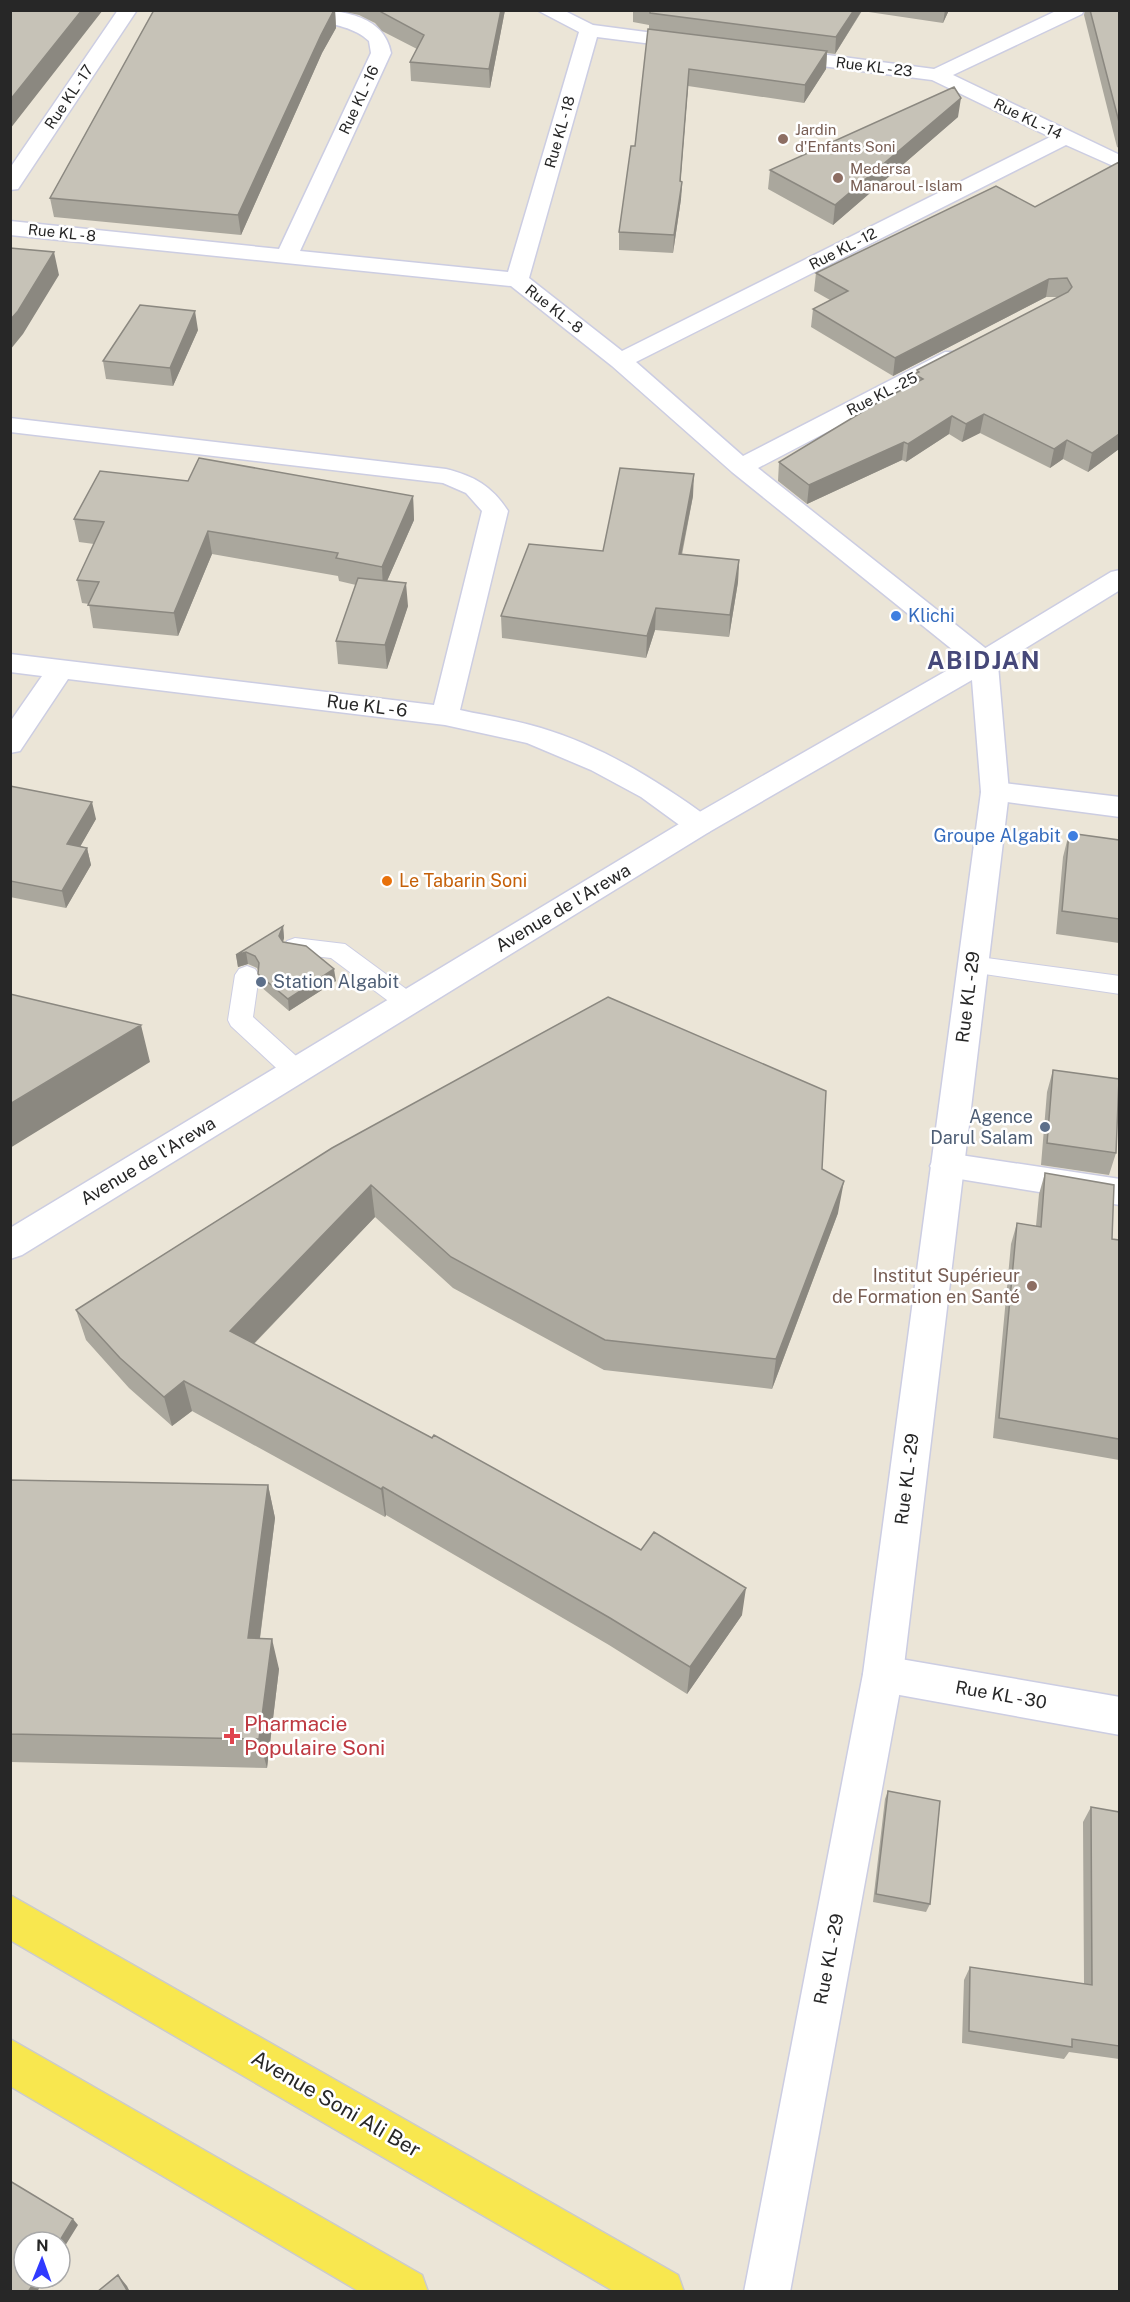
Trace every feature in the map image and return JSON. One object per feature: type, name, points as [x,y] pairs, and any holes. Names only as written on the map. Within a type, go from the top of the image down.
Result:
[{"type":"main road","name":"Avenue Soni Ali Ber","points":[[10,1916],[661,2292]]},
{"type":"main road","points":[[10,2061],[405,2292]]},
{"type":"street","name":"Rue KL - 17","points":[[10,184],[128,10]]},
{"type":"street","name":"Rue KL - 16","points":[[279,10],[327,15],[360,25],[378,39],[381,53],[287,255]]},
{"type":"street","points":[[546,10],[589,30],[717,46]]},
{"type":"street","name":"Rue KL - 23","points":[[763,52],[937,75],[1075,10]]},
{"type":"street","name":"Rue KL - 18","points":[[517,280],[589,30]]},
{"type":"street","name":"Rue KL - 14","points":[[937,75],[1119,163]]},
{"type":"street","name":"Rue KL - 12","points":[[620,361],[1066,137]]},
{"type":"street","name":"Rue KL - 8","points":[[10,228],[517,280],[620,361],[741,466],[984,661]]},
{"type":"street","name":"Rue KL - 25","points":[[741,466],[972,347]]},
{"type":"street","points":[[10,425],[446,476],[468,483],[486,495],[495,511],[445,716]]},
{"type":"street","name":"Avenue de l'Arewa","points":[[10,1245],[699,825],[984,661],[1119,578]]},
{"type":"street","name":"Rue KL - 29","points":[[767,2292],[883,1674],[995,792],[984,661]]},
{"type":"street","name":"Rue KL - 6","points":[[10,663],[445,716],[534,735],[601,763],[651,790],[699,825]]},
{"type":"street","points":[[10,744],[61,669]]},
{"type":"street","points":[[995,792],[1119,807]]},
{"type":"street","points":[[947,1166],[1119,1192]]},
{"type":"street","name":"Rue KL - 30","points":[[883,1674],[1119,1716]]},
{"type":"lane","points":[[295,947],[337,950],[408,1003]]},
{"type":"lane","points":[[972,965],[1119,985]]},
{"type":"lane","points":[[247,975],[240,1020],[296,1071]]},
{"type":"building","points":[[10,10],[82,10],[10,100]]},
{"type":"building","points":[[154,10],[334,10],[238,215],[50,198]]},
{"type":"building","points":[[379,10],[501,10],[489,69],[410,62],[424,35]]},
{"type":"building","points":[[650,10],[854,10],[836,37],[650,13]]},
{"type":"building","points":[[1090,10],[1119,10],[1119,122]]},
{"type":"building","points":[[648,29],[827,51],[805,85],[689,69],[680,181],[682,182],[674,235],[619,232],[631,146],[635,146]]},
{"type":"building","points":[[954,87],[961,98],[835,205],[770,170]]},
{"type":"building","points":[[1119,162],[1119,434],[1092,453],[1067,440],[1054,449],[984,414],[966,424],[952,416],[908,444],[904,442],[809,485],[779,462],[882,400],[923,379],[914,374],[919,372],[917,370],[1068,292],[1072,287],[1067,278],[1049,279],[895,358],[813,309],[848,291],[816,273],[996,186],[1035,207]]},
{"type":"building","points":[[10,248],[54,252],[18,311],[10,320]]},
{"type":"building","points":[[140,305],[195,311],[170,368],[103,361]]},
{"type":"building","points":[[199,458],[413,496],[382,567],[336,558],[338,553],[208,531],[174,613],[88,605],[99,582],[77,580],[104,522],[74,519],[100,471],[188,481]]},
{"type":"building","points":[[620,468],[694,474],[679,554],[739,560],[730,615],[656,608],[647,636],[501,616],[529,544],[603,551]]},
{"type":"building","points":[[358,578],[406,583],[385,645],[336,641]]},
{"type":"building","points":[[10,786],[92,802],[67,844],[87,848],[62,891],[10,881]]},
{"type":"building","points":[[1069,833],[1119,840],[1119,919],[1062,911]]},
{"type":"building","points":[[283,926],[279,936],[283,942],[306,946],[334,969],[288,999],[258,974],[259,963],[255,956],[246,952],[236,955]]},
{"type":"building","points":[[10,994],[141,1025],[10,1104]]},
{"type":"building","points":[[608,997],[826,1091],[822,1169],[844,1181],[776,1359],[605,1340],[451,1257],[371,1185],[230,1331],[432,1438],[434,1435],[641,1550],[654,1532],[746,1588],[690,1667],[610,1618],[383,1487],[381,1489],[184,1381],[164,1397],[120,1358],[76,1310],[332,1148]]},
{"type":"building","points":[[1053,1070],[1119,1079],[1116,1153],[1047,1143]]},
{"type":"building","points":[[1045,1173],[1114,1185],[1112,1239],[1119,1240],[1119,1439],[999,1418],[1017,1223],[1041,1227]]},
{"type":"building","points":[[10,1480],[268,1485],[248,1638],[272,1639],[259,1739],[10,1734]]},
{"type":"building","points":[[888,1791],[940,1801],[930,1904],[876,1894]]},
{"type":"building","points":[[1091,1807],[1119,1812],[1119,2046],[1072,2039],[1072,2047],[969,2031],[970,1967],[1092,1985]]},
{"type":"building","points":[[10,2181],[73,2219],[66,2230],[12,2230],[12,2290],[29,2290],[28,2292],[10,2292]]},
{"type":"building","points":[[118,2275],[128,2292],[97,2292]]},
{"type":"place","name":"Jardin d'Enfants Soni","points":[[783,139]]},
{"type":"place","name":"Medersa Manaroul - Islam","points":[[838,178]]},
{"type":"place","name":"Klichi","points":[[896,616]]},
{"type":"place","name":"Groupe Algabit","points":[[1073,836]]},
{"type":"place","name":"Le Tabarin Soni","points":[[387,881]]},
{"type":"place","name":"Station Algabit","points":[[261,982]]},
{"type":"place","name":"Agence Darul Salam","points":[[1045,1127]]},
{"type":"place","name":"Institut Supérieur de Formation en Santé","points":[[1032,1286]]},
{"type":"place","name":"Pharmacie Populaire Soni","points":[[232,1736]]},
{"type":"district","name":"ABIDJAN","points":[[984,661]]}]
